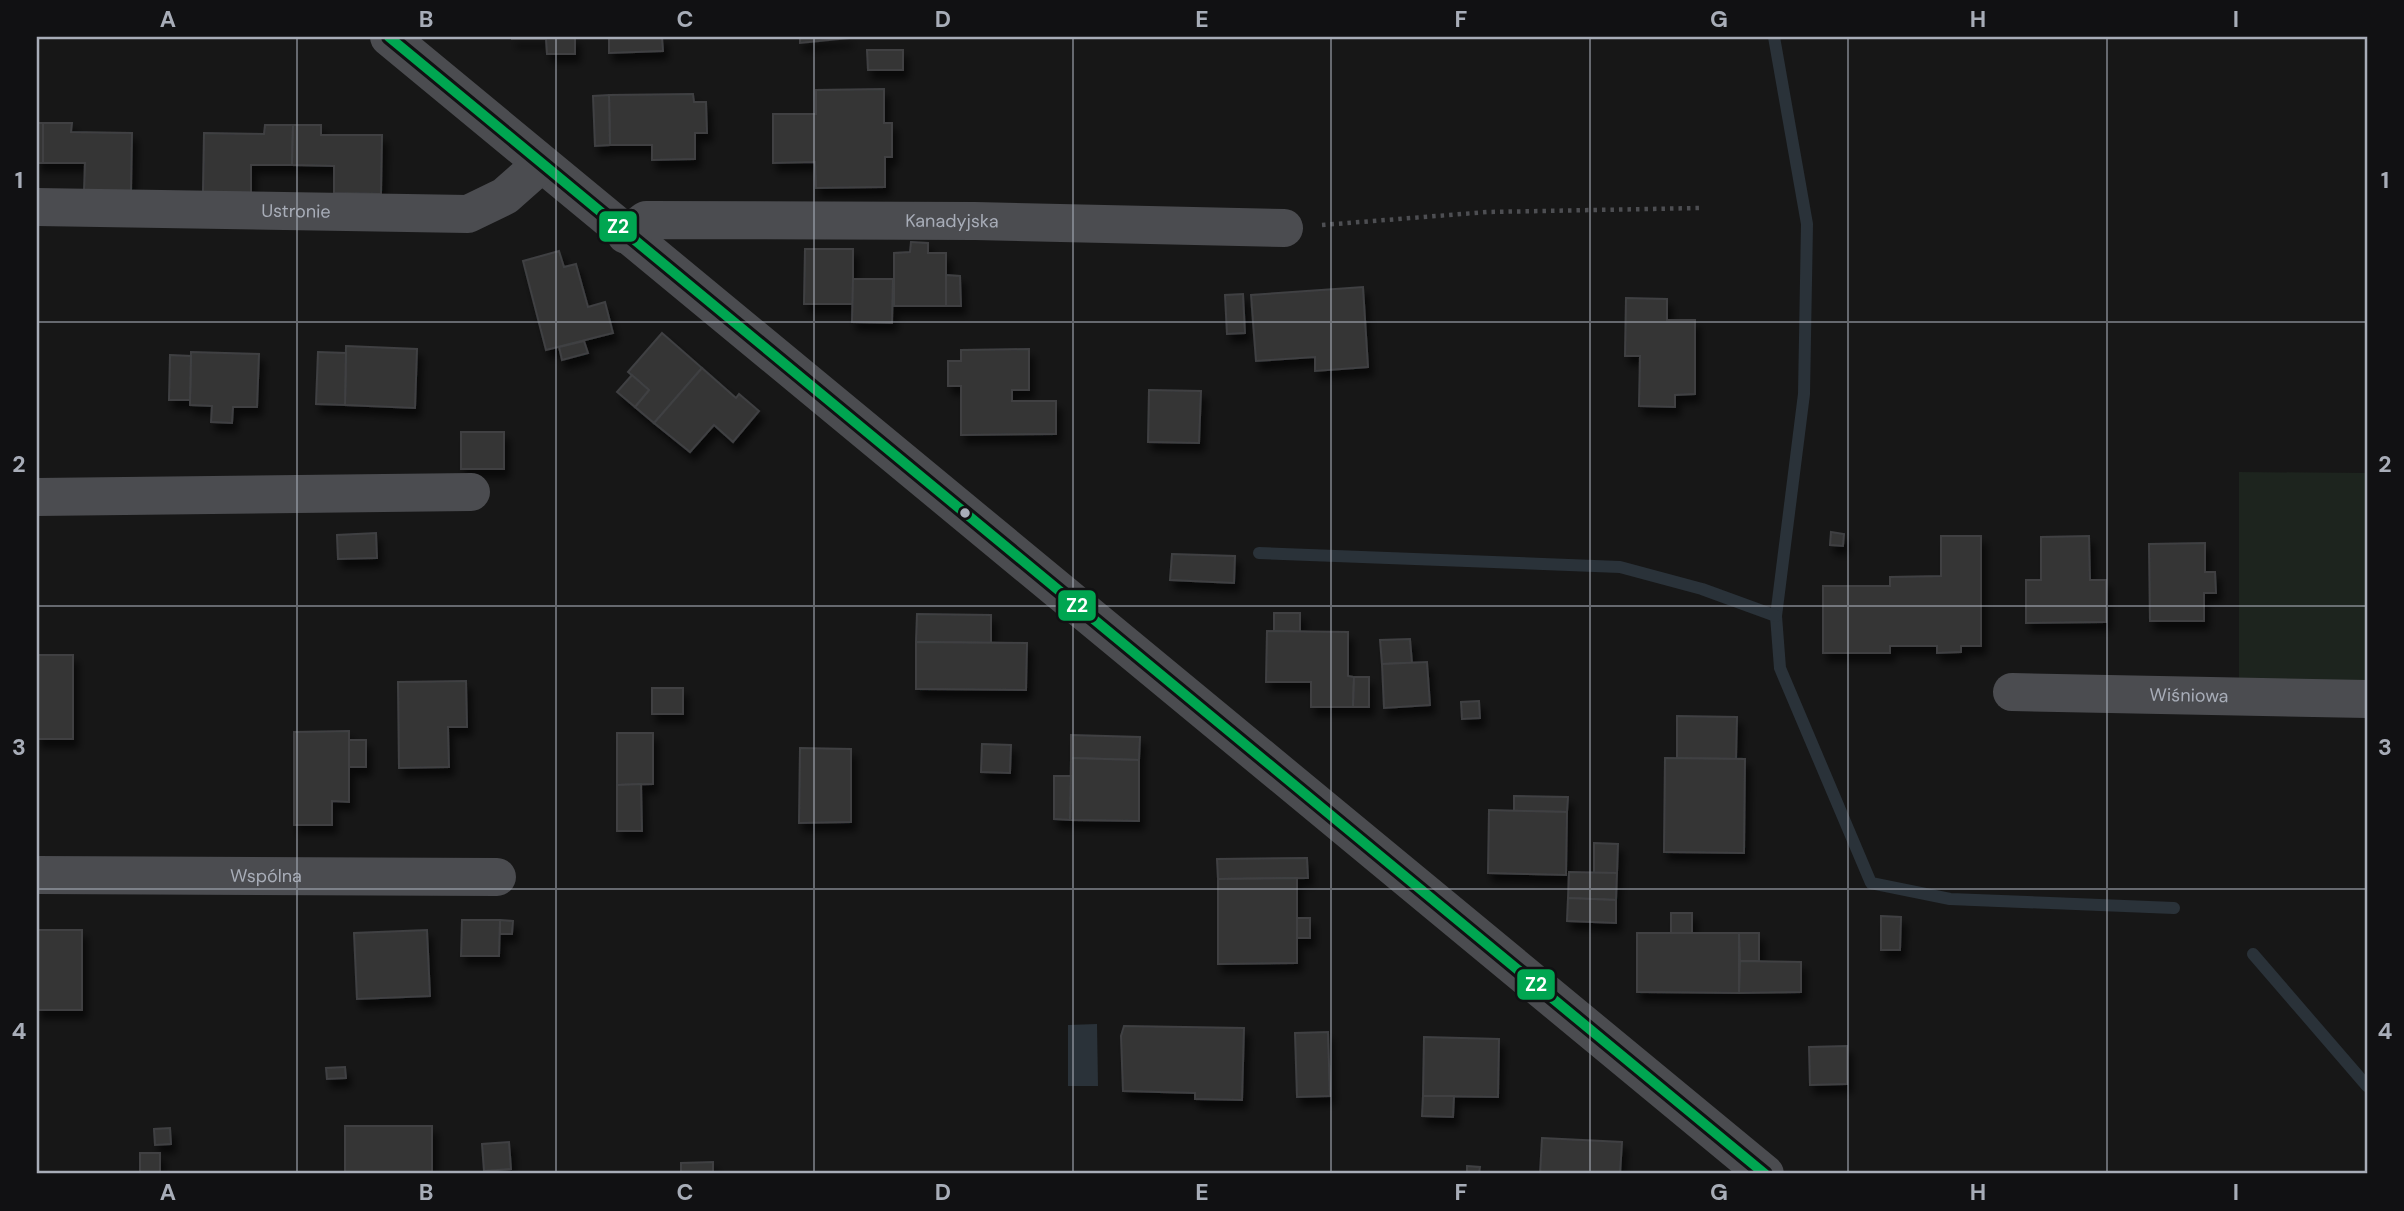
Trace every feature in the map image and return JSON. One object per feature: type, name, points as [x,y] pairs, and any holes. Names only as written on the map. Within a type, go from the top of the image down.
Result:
[{"type":"street","points":[[389,37],[1766,1174]]},
{"type":"street","name":"Ustronie","points":[[37,207],[468,214],[505,196],[540,164]]},
{"type":"street","name":"Kanadyjska","points":[[626,235],[646,220],[988,221],[1284,228]]},
{"type":"street","points":[[37,497],[471,492]]},
{"type":"street","name":"Wiśniowa","points":[[2012,692],[2367,699]]},
{"type":"street","name":"Wspólna","points":[[37,875],[497,877]]},
{"type":"path","points":[[1284,228],[1487,212],[1702,208]]},
{"type":"shaded area","points":[[2239,472],[2367,473],[2367,683],[2239,684]]},
{"type":"shaded area","points":[[1097,1024],[1098,1086],[1068,1086],[1068,1025]]},
{"type":"building","points":[[512,37],[575,37],[575,54],[547,54],[546,39]]},
{"type":"building","points":[[609,37],[662,37],[663,51],[609,53]]},
{"type":"building","points":[[800,37],[848,37],[848,38],[800,43]]},
{"type":"building","points":[[867,50],[903,50],[903,70],[868,70]]},
{"type":"building","points":[[884,89],[884,123],[892,123],[892,157],[885,157],[885,187],[816,188],[815,162],[773,163],[773,114],[816,114],[816,90]]},
{"type":"building","points":[[693,94],[694,102],[706,102],[707,133],[695,133],[695,159],[652,160],[652,145],[610,145],[609,95]]},
{"type":"building","points":[[609,95],[610,145],[595,146],[593,96]]},
{"type":"building","points":[[37,123],[43,123],[43,163],[37,163]]},
{"type":"building","points":[[43,123],[72,123],[71,132],[132,133],[131,192],[84,191],[85,163],[43,163]]},
{"type":"building","points":[[265,125],[293,125],[292,165],[251,165],[251,193],[203,192],[204,133],[264,134]]},
{"type":"building","points":[[293,125],[321,125],[321,135],[382,135],[381,194],[334,193],[334,166],[292,165]]},
{"type":"building","points":[[911,242],[928,243],[928,253],[946,253],[946,306],[894,306],[894,253],[910,252]]},
{"type":"building","points":[[805,249],[853,249],[853,304],[804,304]]},
{"type":"building","points":[[559,251],[564,267],[576,264],[588,307],[605,302],[613,333],[546,350],[523,261]]},
{"type":"building","points":[[946,275],[960,276],[961,306],[946,306]]},
{"type":"building","points":[[853,279],[893,279],[892,323],[852,322]]},
{"type":"building","points":[[1363,287],[1368,367],[1315,371],[1315,357],[1256,361],[1251,295]]},
{"type":"building","points":[[1243,294],[1245,333],[1227,334],[1225,295]]},
{"type":"building","points":[[1626,298],[1667,299],[1667,320],[1695,320],[1695,394],[1675,395],[1675,407],[1639,406],[1640,356],[1625,356]]},
{"type":"building","points":[[662,333],[702,368],[654,423],[635,407],[649,390],[628,372]]},
{"type":"building","points":[[584,341],[588,353],[562,360],[559,347]]},
{"type":"building","points":[[346,346],[417,349],[415,408],[345,405]]},
{"type":"building","points":[[1029,349],[1029,390],[1012,390],[1012,401],[1056,401],[1056,434],[961,435],[961,386],[948,386],[948,361],[961,361],[961,350]]},
{"type":"building","points":[[191,352],[259,354],[257,407],[233,407],[232,423],[211,422],[212,406],[190,405]]},
{"type":"building","points":[[318,352],[346,353],[345,405],[316,404]]},
{"type":"building","points":[[170,355],[191,356],[190,400],[169,400]]},
{"type":"building","points":[[702,368],[736,398],[739,394],[759,411],[733,442],[714,425],[690,452],[654,423]]},
{"type":"building","points":[[632,375],[649,390],[635,407],[617,392]]},
{"type":"building","points":[[1149,390],[1201,391],[1199,443],[1148,442]]},
{"type":"building","points":[[461,432],[504,432],[504,469],[461,469]]},
{"type":"building","points":[[1831,532],[1844,534],[1843,546],[1830,545]]},
{"type":"building","points":[[376,533],[377,558],[338,559],[337,535]]},
{"type":"building","points":[[1941,536],[1981,536],[1981,646],[1961,646],[1961,652],[1937,653],[1937,646],[1890,646],[1890,653],[1823,653],[1823,586],[1890,586],[1890,577],[1941,576]]},
{"type":"building","points":[[2089,536],[2090,580],[2106,580],[2106,622],[2026,623],[2026,580],[2041,580],[2041,537]]},
{"type":"building","points":[[2205,543],[2205,572],[2215,572],[2216,593],[2204,593],[2204,621],[2150,621],[2149,544]]},
{"type":"building","points":[[1172,554],[1235,556],[1234,583],[1170,580]]},
{"type":"building","points":[[1274,613],[1300,613],[1300,632],[1274,631]]},
{"type":"building","points":[[917,614],[991,615],[991,643],[916,642]]},
{"type":"building","points":[[1267,631],[1348,632],[1348,676],[1354,677],[1353,707],[1311,707],[1311,682],[1266,682]]},
{"type":"building","points":[[1410,639],[1412,663],[1382,664],[1380,640]]},
{"type":"building","points":[[916,642],[1027,643],[1026,690],[916,689]]},
{"type":"building","points":[[37,655],[73,655],[73,739],[37,739]]},
{"type":"building","points":[[1427,662],[1430,705],[1384,708],[1382,664]]},
{"type":"building","points":[[1354,677],[1369,677],[1369,707],[1353,707]]},
{"type":"building","points":[[466,681],[467,727],[448,727],[449,767],[399,768],[398,682]]},
{"type":"building","points":[[652,688],[683,688],[683,714],[652,714]]},
{"type":"building","points":[[1479,701],[1480,718],[1462,719],[1461,702]]},
{"type":"building","points":[[1677,716],[1737,717],[1736,759],[1677,758]]},
{"type":"building","points":[[349,731],[349,802],[332,801],[332,825],[294,825],[294,732]]},
{"type":"building","points":[[617,733],[653,733],[653,784],[617,785]]},
{"type":"building","points":[[1071,735],[1140,737],[1139,760],[1071,758]]},
{"type":"building","points":[[349,740],[366,740],[366,767],[349,767]]},
{"type":"building","points":[[982,744],[1011,745],[1010,773],[981,772]]},
{"type":"building","points":[[800,748],[851,749],[851,822],[799,823]]},
{"type":"building","points":[[1071,758],[1139,760],[1139,821],[1070,820]]},
{"type":"building","points":[[1665,758],[1745,759],[1744,853],[1664,852]]},
{"type":"building","points":[[1054,776],[1071,776],[1070,820],[1054,819]]},
{"type":"building","points":[[641,784],[642,831],[617,831],[617,785]]},
{"type":"building","points":[[1514,796],[1568,797],[1567,812],[1514,811]]},
{"type":"building","points":[[1489,810],[1567,812],[1566,875],[1488,873]]},
{"type":"building","points":[[1594,843],[1618,844],[1617,873],[1594,873]]},
{"type":"building","points":[[1307,858],[1308,878],[1218,879],[1217,859]]},
{"type":"building","points":[[1569,872],[1617,873],[1616,900],[1568,898]]},
{"type":"building","points":[[1297,878],[1297,963],[1218,964],[1218,879]]},
{"type":"building","points":[[1568,898],[1616,900],[1616,923],[1567,921]]},
{"type":"building","points":[[1671,913],[1692,913],[1692,933],[1671,933]]},
{"type":"building","points":[[1881,916],[1901,917],[1900,950],[1881,950]]},
{"type":"building","points":[[1297,918],[1310,918],[1310,938],[1297,938]]},
{"type":"building","points":[[462,920],[500,920],[499,956],[461,956]]},
{"type":"building","points":[[500,920],[513,921],[512,934],[500,934]]},
{"type":"building","points":[[37,930],[82,930],[82,1010],[37,1010]]},
{"type":"building","points":[[427,930],[430,996],[357,999],[354,933]]},
{"type":"building","points":[[1637,933],[1739,933],[1739,993],[1637,992]]},
{"type":"building","points":[[1739,933],[1759,933],[1759,961],[1740,961]]},
{"type":"building","points":[[1740,961],[1801,962],[1801,992],[1739,993]]},
{"type":"building","points":[[1124,1026],[1244,1028],[1242,1100],[1195,1099],[1195,1093],[1123,1091],[1121,1036]]},
{"type":"building","points":[[1328,1032],[1330,1096],[1297,1097],[1295,1033]]},
{"type":"building","points":[[1424,1037],[1499,1039],[1498,1097],[1423,1096]]},
{"type":"building","points":[[1847,1046],[1847,1084],[1810,1085],[1809,1047]]},
{"type":"building","points":[[345,1067],[346,1078],[327,1079],[326,1068]]},
{"type":"building","points":[[1423,1096],[1454,1096],[1453,1117],[1422,1116]]},
{"type":"building","points":[[345,1126],[432,1126],[432,1174],[345,1174]]},
{"type":"building","points":[[170,1128],[171,1144],[155,1145],[154,1129]]},
{"type":"building","points":[[1542,1138],[1622,1142],[1620,1174],[1540,1174]]},
{"type":"building","points":[[509,1142],[511,1169],[484,1171],[482,1144]]},
{"type":"building","points":[[140,1153],[160,1153],[160,1174],[140,1174]]},
{"type":"building","points":[[713,1162],[713,1174],[681,1174],[681,1163]]},
{"type":"building","points":[[1467,1166],[1480,1167],[1479,1174],[1467,1174]]},
{"type":"waterway","points":[[1774,37],[1807,224],[1804,394],[1776,616],[1780,668],[1871,883],[1950,899],[2174,908]]},
{"type":"waterway","points":[[1259,553],[1620,567],[1702,589],[1776,616]]},
{"type":"waterway","points":[[2253,954],[2367,1086]]},
{"type":"transit line","name":"Z2","points":[[389,37],[1765,1174]]}]
